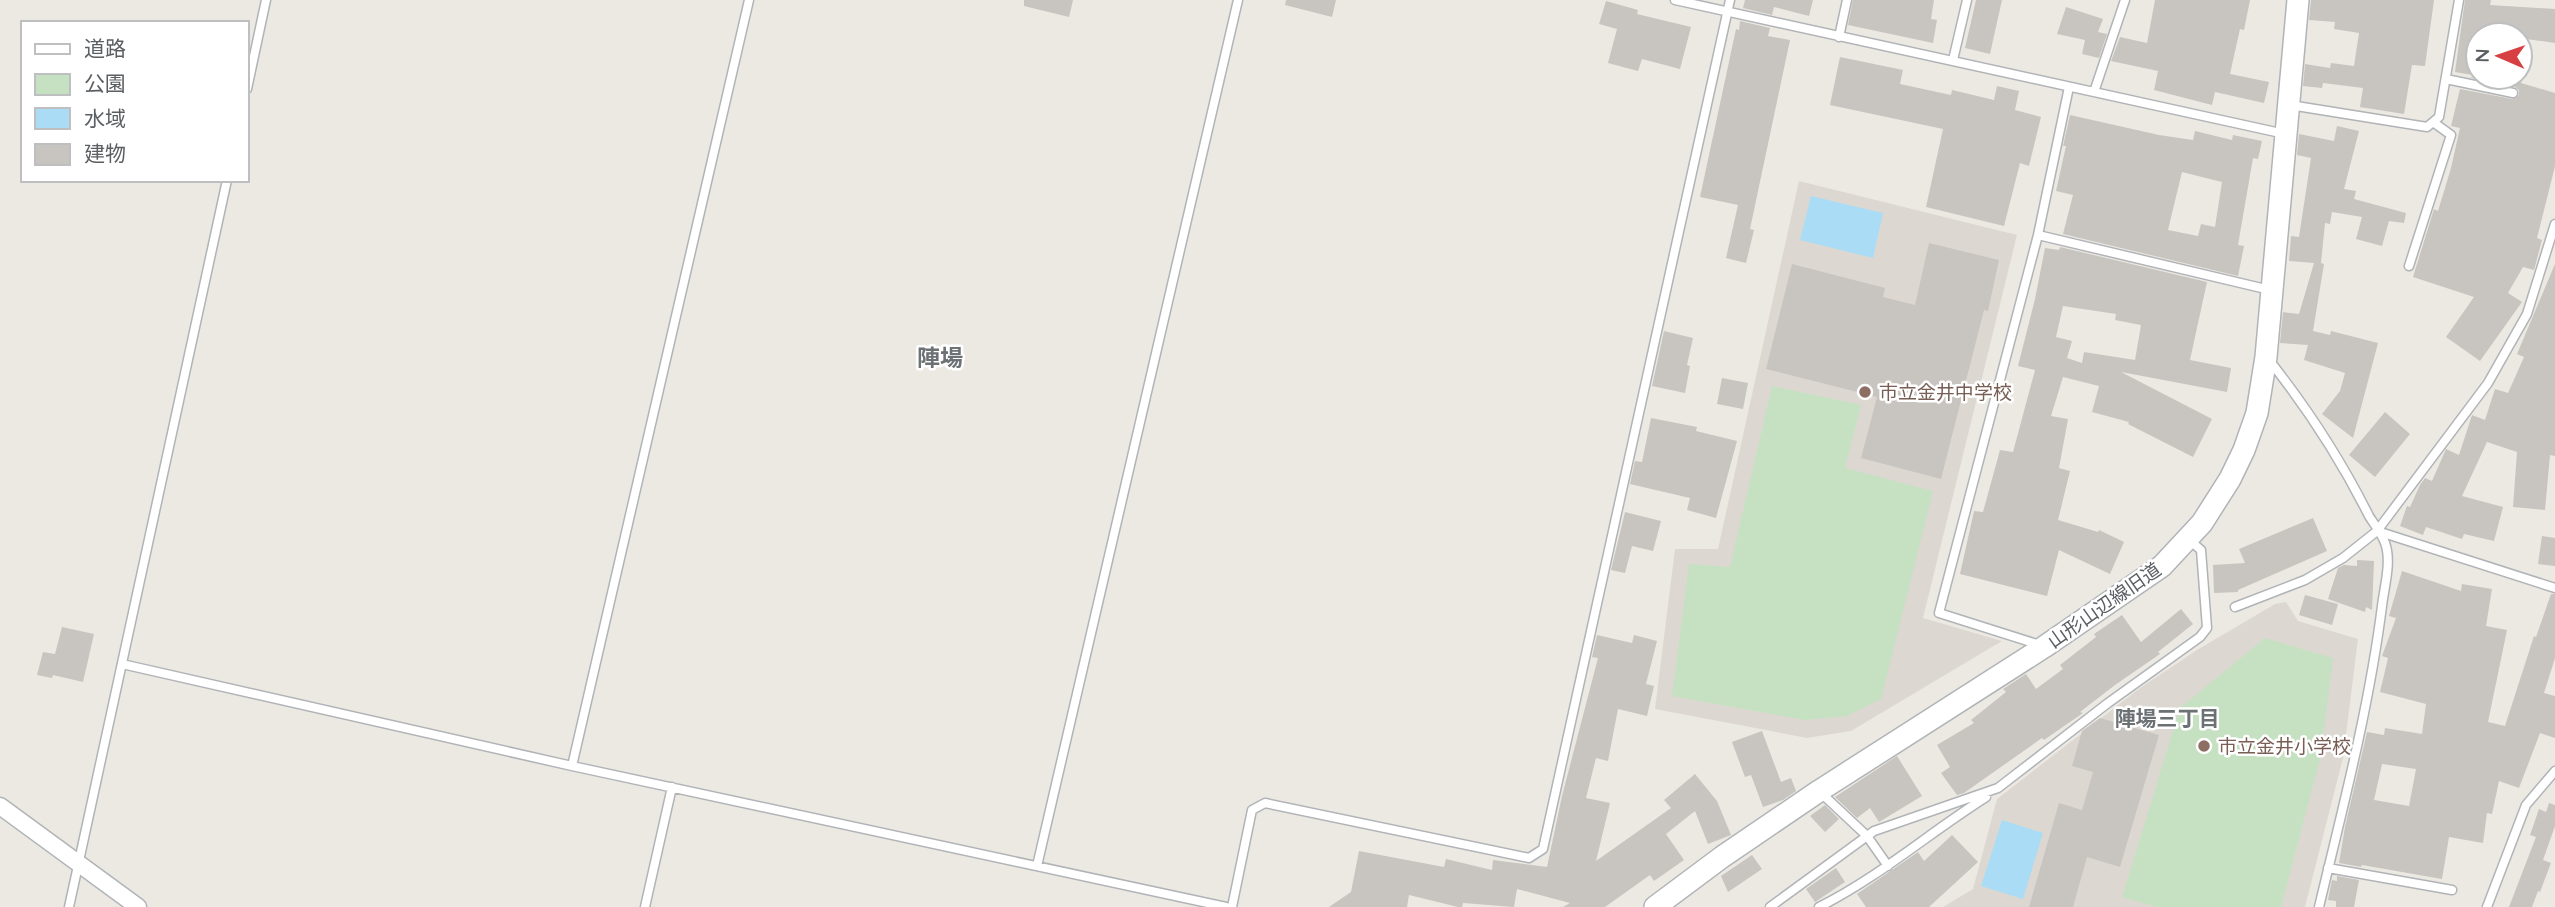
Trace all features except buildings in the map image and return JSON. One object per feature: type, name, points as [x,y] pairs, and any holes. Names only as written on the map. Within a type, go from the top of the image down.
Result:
[{"type":"street","name":"山形山辺線旧道","points":[[1655,907],[1722,857],[1819,791],[2045,647],[2162,566],[2188,539],[2216,502],[2244,450],[2257,413],[2266,357],[2298,0]]},
{"type":"street","points":[[0,806],[138,907]]},
{"type":"lane","points":[[248,84],[266,0]]},
{"type":"lane","points":[[572,766],[749,0]]},
{"type":"lane","points":[[1037,866],[1238,0]]},
{"type":"lane","points":[[1675,0],[2285,134]]},
{"type":"lane","points":[[1232,907],[1252,810],[1265,803],[1530,858],[1543,849],[1730,0]]},
{"type":"lane","points":[[1839,37],[1847,0]]},
{"type":"lane","points":[[1953,60],[1967,0]]},
{"type":"lane","points":[[2094,92],[2126,0]]},
{"type":"lane","points":[[2287,105],[2427,127],[2439,117],[2459,0]]},
{"type":"lane","points":[[2446,79],[2513,93]]},
{"type":"lane","points":[[2045,647],[1939,613],[2038,235],[2069,87]]},
{"type":"lane","points":[[2409,266],[2451,135],[2433,122]]},
{"type":"lane","points":[[69,907],[227,182]]},
{"type":"lane","points":[[2235,607],[2305,580],[2343,558],[2376,530],[2504,358],[2527,314],[2555,224]]},
{"type":"lane","points":[[2038,235],[2271,290]]},
{"type":"lane","points":[[2266,357],[2300,399],[2348,473],[2385,543],[2387,561],[2379,631],[2357,748],[2319,907]]},
{"type":"lane","points":[[2376,530],[2555,588]]},
{"type":"lane","points":[[1819,907],[1846,894],[1888,866],[1998,788],[2108,703],[2200,637],[2207,628],[2201,550],[2188,539]]},
{"type":"lane","points":[[122,664],[572,766],[1226,907]]},
{"type":"lane","points":[[2487,907],[2526,805],[2555,771]]},
{"type":"lane","points":[[645,907],[672,787]]},
{"type":"lane","points":[[1770,907],[1874,831],[1998,788]]},
{"type":"lane","points":[[1819,791],[1867,836],[1888,866]]},
{"type":"lane","points":[[2328,868],[2452,890]]},
{"type":"shaded area","name":"市立金井中学校","points":[[1799,181],[2017,235],[1923,618],[2002,641],[1851,731],[1807,738],[1655,709],[1675,549],[1718,549]]},
{"type":"shaded area","name":"市立金井小学校","points":[[2286,602],[2298,621],[2358,639],[2343,758],[2305,907],[1943,907],[1973,889],[1997,799],[2140,688],[2197,650],[2275,604]]},
{"type":"green space","points":[[1772,386],[1861,405],[1845,468],[1933,491],[1881,699],[1847,716],[1805,720],[1672,696],[1689,564],[1730,567]]},
{"type":"green space","points":[[2265,638],[2333,658],[2320,759],[2281,907],[2157,907],[2122,897],[2180,708]]},
{"type":"water","points":[[1811,196],[1883,213],[1873,258],[1800,240]]},
{"type":"water","points":[[2002,820],[2043,833],[2023,899],[1981,886]]},
{"type":"place","name":"市立金井中学校","points":[[1865,392]]},
{"type":"place","name":"市立金井小学校","points":[[2204,746]]},
{"type":"district","name":"陣場","points":[[940,357]]},
{"type":"district","name":"陣場三丁目","points":[[2167,718]]}]
